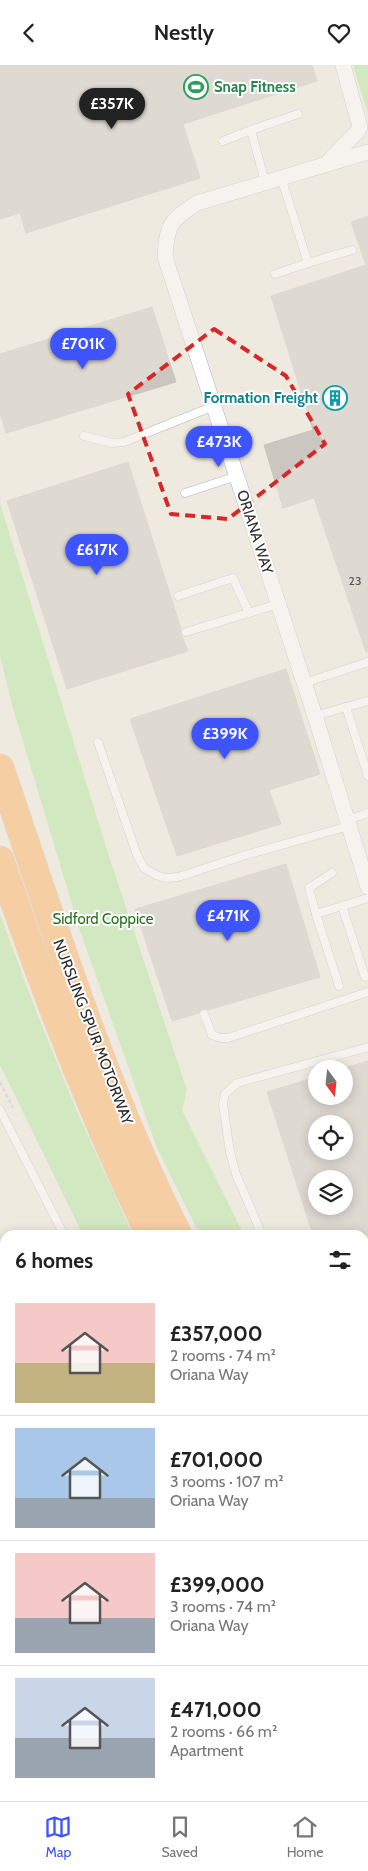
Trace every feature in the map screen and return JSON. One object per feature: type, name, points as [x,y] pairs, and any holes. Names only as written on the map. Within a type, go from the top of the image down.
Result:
[{"type":"highway","points":[[0,745],[11,801]]},
{"type":"highway","name":"NURSLING SPUR MOTORWAY","points":[[0,768],[83,1013],[126,1119],[176,1230]]},
{"type":"highway","name":"NURSLING SPUR MOTORWAY","points":[[0,860],[32,955],[90,1104],[148,1230]]},
{"type":"street","points":[[342,65],[362,126],[358,141],[368,151]]},
{"type":"street","name":"ORIANA WAY","points":[[327,163],[362,126]]},
{"type":"street","name":"ORIANA WAY","points":[[368,151],[197,203],[176,217],[167,234],[165,257],[315,717],[368,887]]},
{"type":"lane","points":[[223,141],[298,114]]},
{"type":"lane","points":[[251,131],[264,182]]},
{"type":"lane","points":[[281,177],[308,263]]},
{"type":"lane","points":[[275,274],[352,250]]},
{"type":"lane","points":[[84,436],[106,442],[124,442],[214,406]]},
{"type":"lane","points":[[185,493],[237,476]]},
{"type":"lane","points":[[178,596],[233,578],[248,613]]},
{"type":"lane","points":[[186,632],[278,604]]},
{"type":"lane","points":[[304,683],[368,663]]},
{"type":"lane","points":[[315,717],[368,701]]},
{"type":"lane","points":[[346,707],[368,776]]},
{"type":"lane","points":[[98,742],[137,855],[144,868],[166,878],[178,877],[348,823],[368,813]]},
{"type":"lane","points":[[332,873],[309,887],[316,915],[339,985]]},
{"type":"lane","points":[[316,915],[368,898]]},
{"type":"lane","points":[[342,907],[365,977]]},
{"type":"lane","points":[[204,1014],[212,1035],[221,1038],[368,992]]},
{"type":"lane","points":[[260,1230],[236,1174],[230,1152],[223,1104],[225,1093],[237,1083],[368,1047]]},
{"type":"lane","points":[[0,1110],[61,1230]]},
{"type":"highlighted area","points":[[214,329],[286,376],[325,444],[228,519],[171,514],[128,394]]},
{"type":"green space","points":[[353,65],[368,65],[368,114]]},
{"type":"green space","name":"Sidford Coppice","points":[[0,503],[106,847],[187,1090],[182,1110],[242,1230],[198,1230],[157,1148],[79,928],[12,705],[0,656]]},
{"type":"green space","points":[[0,914],[36,1011],[76,1109],[131,1230],[81,1230],[0,1065]]},
{"type":"building","points":[[0,65],[312,65],[317,81],[183,124],[200,178],[26,233],[20,213],[0,219]]},
{"type":"building","name":"Formation Freight","points":[[368,216],[368,652],[366,652],[314,498],[283,508],[264,445],[313,430],[271,296],[366,265],[351,222]]},
{"type":"building","points":[[152,307],[176,382],[6,433],[0,413],[0,354]]},
{"type":"building","points":[[128,462],[181,634],[188,651],[67,689],[7,501]]},
{"type":"building","points":[[286,669],[320,774],[269,790],[281,824],[177,856],[130,719]]},
{"type":"building","points":[[286,864],[320,977],[208,1010],[202,1009],[199,1013],[172,1021],[135,909]]},
{"type":"building","points":[[368,1061],[368,1230],[311,1230],[267,1092],[308,1079],[308,1105],[353,1105],[353,1065]]},
{"type":"place","name":"Snap Fitness","points":[[196,87]]},
{"type":"place","name":"Formation Freight","points":[[335,398]]}]
